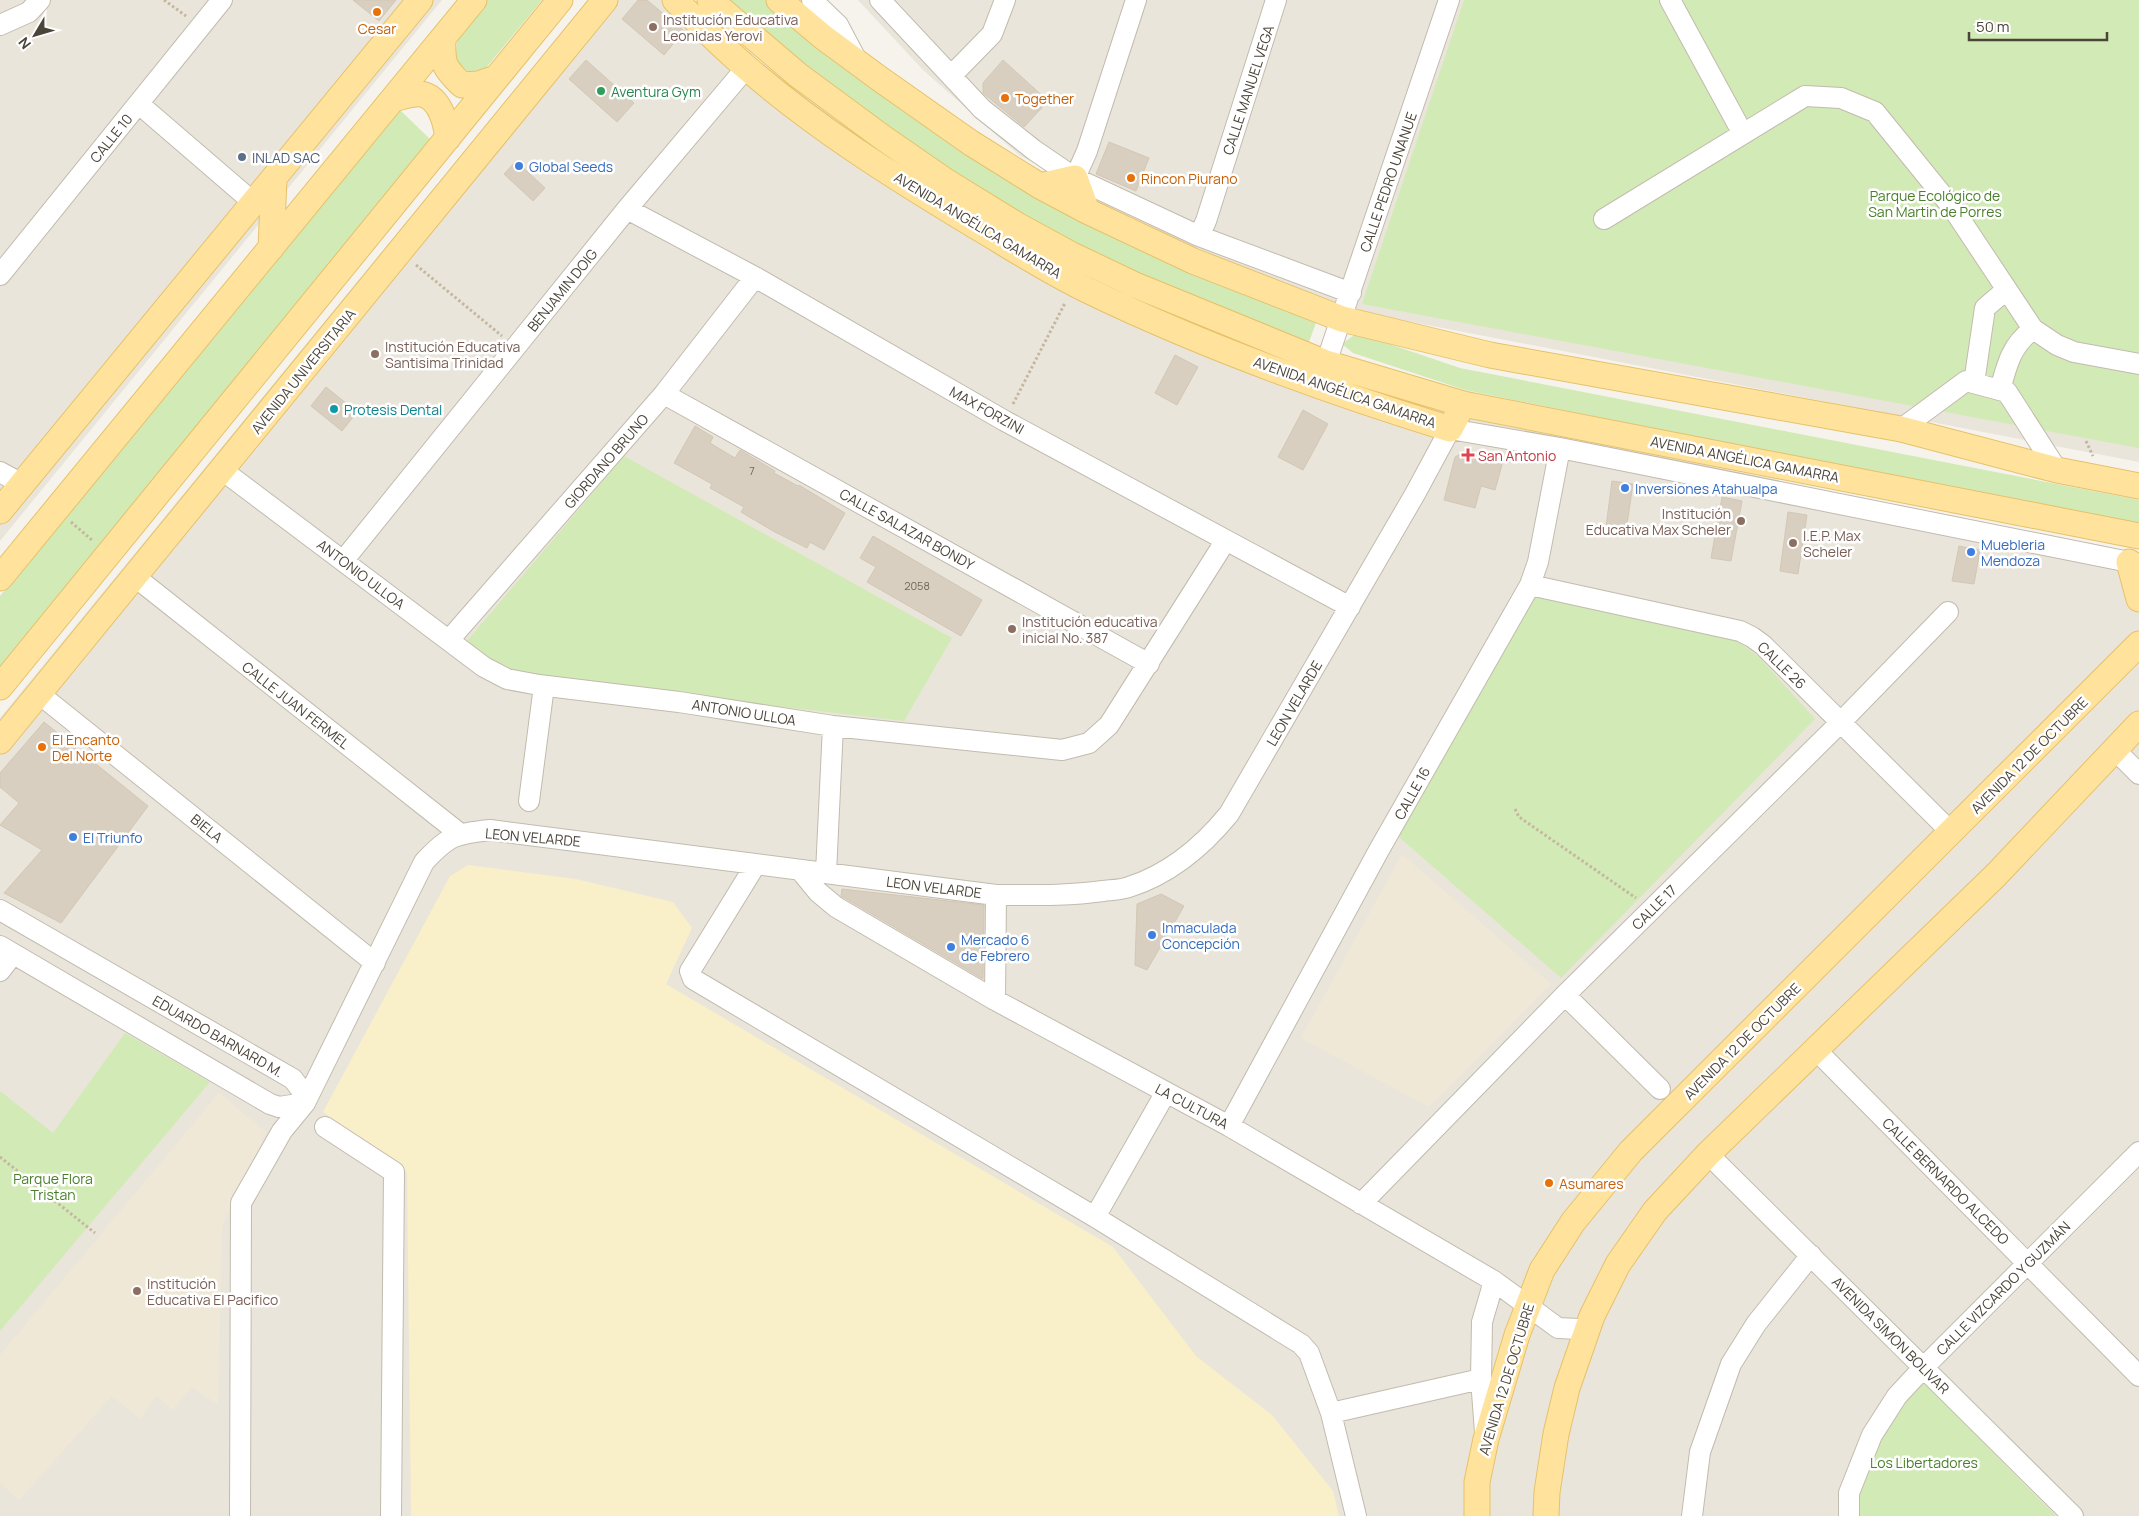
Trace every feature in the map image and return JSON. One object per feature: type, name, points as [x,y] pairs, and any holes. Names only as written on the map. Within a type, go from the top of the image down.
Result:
[{"type":"main road","points":[[0,511],[420,0]]},
{"type":"main road","points":[[0,578],[474,0]]},
{"type":"main road","points":[[0,687],[560,0]]},
{"type":"main road","name":"AVENIDA UNIVERSITARIA","points":[[0,741],[605,0]]},
{"type":"main road","name":"AVENIDA ANGÉLICA GAMARRA","points":[[675,0],[746,68],[812,120],[912,187],[1076,284],[1180,332],[1381,408],[1450,429]]},
{"type":"main road","name":"AVENIDA ANGÉLICA GAMARRA","points":[[710,0],[784,63],[882,137],[947,182],[1017,226],[1135,285],[1326,363],[1463,404],[2139,536]]},
{"type":"main road","points":[[779,0],[858,63],[984,151],[1040,186],[1087,211],[1193,261],[1342,319],[1490,356],[1901,429],[2058,470],[2139,486]]},
{"type":"main road","points":[[478,156],[537,28]]},
{"type":"main road","points":[[443,38],[442,58],[446,69],[462,85],[478,84],[496,78]]},
{"type":"main road","points":[[393,99],[422,94],[431,100],[446,122],[448,138]]},
{"type":"main road","points":[[1040,186],[1075,178],[1087,211]]},
{"type":"main road","points":[[270,248],[274,179]]},
{"type":"main road","name":"LEON VELARDE","points":[[1450,429],[1463,404]]},
{"type":"main road","points":[[2134,563],[2139,599]]},
{"type":"main road","name":"AVENIDA 12 DE OCTUBRE","points":[[1477,1516],[1477,1482],[1486,1439],[1527,1306],[1550,1256],[1573,1222],[1631,1151],[1952,833],[2139,644]]},
{"type":"main road","points":[[1546,1516],[1547,1492],[1556,1434],[1567,1388],[1588,1327],[1618,1264],[1655,1211],[1708,1154],[1996,875],[2139,724]]},
{"type":"street","points":[[0,25],[29,12],[40,0]]},
{"type":"street","name":"CALLE 10","points":[[0,275],[222,0]]},
{"type":"street","points":[[812,0],[838,25],[858,63]]},
{"type":"street","points":[[880,0],[982,109],[1005,128],[1075,178],[1199,236],[1350,293]]},
{"type":"street","points":[[951,76],[992,34],[1006,0]]},
{"type":"street","points":[[1075,178],[1087,151],[1136,0]]},
{"type":"street","name":"CALLE MANUEL VEGA","points":[[1199,236],[1209,212],[1276,0]]},
{"type":"street","name":"CALLE PEDRO UNANUE","points":[[1326,363],[1449,0]]},
{"type":"street","points":[[1670,0],[1743,134]]},
{"type":"street","name":"BENJAMIN DOIG","points":[[343,561],[627,209],[746,68]]},
{"type":"street","points":[[1604,219],[1805,96],[1841,98],[1876,112],[1952,207],[2033,329],[2057,345],[2074,352],[2139,364]]},
{"type":"street","points":[[138,104],[254,203]]},
{"type":"street","points":[[984,151],[1005,128]]},
{"type":"street","name":"MAX FORZINI","points":[[627,209],[755,277],[1005,420],[1350,607]]},
{"type":"street","name":"GIORDANO BRUNO","points":[[449,640],[664,394],[755,277]]},
{"type":"street","points":[[1974,383],[1984,308],[2006,290]]},
{"type":"street","points":[[2000,390],[2008,359],[2022,338],[2033,329]]},
{"type":"street","points":[[1901,429],[1966,380],[2007,392],[2058,470]]},
{"type":"street","name":"CALLE SALAZAR BONDY","points":[[664,394],[1149,664]]},
{"type":"street","name":"AVENIDA ANGÉLICA GAMARRA","points":[[1450,429],[1560,448],[2134,563]]},
{"type":"street","name":"LEON VELARDE","points":[[240,1516],[241,1204],[282,1131],[305,1103],[424,862],[439,845],[459,834],[490,830],[996,895],[1074,895],[1128,888],[1167,870],[1191,854],[1212,835],[1229,814],[1350,607],[1450,429]]},
{"type":"street","name":"CALLE 16","points":[[1229,1126],[1379,850],[1530,585],[1538,562],[1560,448]]},
{"type":"street","name":"ANTONIO ULLOA","points":[[222,470],[484,667],[507,679],[544,686],[679,702],[832,726],[1062,750],[1089,743],[1109,725],[1226,540]]},
{"type":"street","points":[[0,472],[22,484]]},
{"type":"street","name":"CALLE JUAN FERMEL","points":[[134,576],[459,834]]},
{"type":"street","name":"CALLE 26","points":[[1530,585],[1740,631],[1752,637],[1841,722],[1952,833]]},
{"type":"street","name":"CALLE 17","points":[[1361,1204],[1565,995],[1841,722],[1948,612]]},
{"type":"street","points":[[529,802],[544,686]]},
{"type":"street","name":"BIELA","points":[[38,693],[375,963]]},
{"type":"street","points":[[826,874],[832,726]]},
{"type":"street","points":[[2114,750],[2139,774]]},
{"type":"street","points":[[756,864],[690,971],[694,979],[1095,1217],[1301,1344],[1309,1352],[1331,1413],[1356,1516]]},
{"type":"street","name":"LA CULTURA","points":[[800,870],[818,892],[836,907],[996,1000],[1229,1126],[1494,1281],[1558,1328],[1574,1329],[1588,1327]]},
{"type":"street","points":[[996,895],[996,1000]]},
{"type":"street","name":"EDUARDO BARNARD M.","points":[[0,910],[293,1079],[302,1091],[305,1103]]},
{"type":"street","points":[[0,971],[7,950],[270,1104],[278,1107],[305,1103]]},
{"type":"street","points":[[1565,995],[1660,1089]]},
{"type":"street","name":"CALLE BERNARDO ALCEDO","points":[[1816,1050],[2139,1376]]},
{"type":"street","points":[[1095,1217],[1166,1092]]},
{"type":"street","points":[[325,1127],[394,1172],[391,1516]]},
{"type":"street","name":"CALLE VIZCARDO Y GUZMÁN","points":[[1849,1516],[1849,1493],[1872,1435],[1897,1396],[2139,1152]]},
{"type":"street","name":"AVENIDA SIMON BOLIVAR","points":[[1708,1154],[2073,1516]]},
{"type":"street","points":[[1692,1516],[1700,1452],[1713,1410],[1731,1364],[1756,1324],[1811,1255]]},
{"type":"street","points":[[1486,1439],[1481,1379],[1482,1322],[1494,1281]]},
{"type":"street","points":[[1331,1413],[1481,1379]]},
{"type":"path","points":[[164,0],[200,27]]},
{"type":"path","points":[[401,252],[516,347]]},
{"type":"path","points":[[1005,420],[1076,284]]},
{"type":"path","points":[[56,510],[109,554]]},
{"type":"path","points":[[1515,808],[1518,817],[1643,902]]},
{"type":"path","points":[[0,1157],[95,1233]]},
{"type":"shaded area","points":[[0,0],[442,0],[0,541]]},
{"type":"shaded area","points":[[588,0],[687,0],[750,55],[897,164],[1150,307],[1292,365],[1649,453],[2139,557],[2139,1516],[0,1516],[0,718]]},
{"type":"shaded area","name":"Parque Ecológico de San Martin de Porres","points":[[858,0],[2139,0],[2139,462],[1365,313],[1225,265],[1019,155],[923,70]]},
{"type":"shaded area","points":[[1402,854],[1551,984],[1429,1107],[1301,1038]]},
{"type":"shaded area","name":"Institución Educativa El Pacifico","points":[[219,1093],[266,1132],[222,1226],[218,1405],[192,1387],[173,1410],[156,1396],[140,1419],[112,1396],[19,1500],[0,1483],[0,1355]]},
{"type":"green space","points":[[487,0],[542,0],[486,68],[469,72],[455,60],[458,35]]},
{"type":"green space","points":[[724,0],[766,0],[911,111],[1317,320],[1308,345],[1149,281],[1005,206],[846,99]]},
{"type":"green space","name":"Parque Ecológico de San Martin de Porres","points":[[1464,0],[2139,0],[2139,448],[1362,304]]},
{"type":"green space","points":[[399,109],[432,141],[0,667],[0,596]]},
{"type":"green space","points":[[1357,333],[1460,368],[2139,500],[2139,527],[1465,390],[1353,353],[1342,344]]},
{"type":"green space","points":[[624,456],[952,638],[904,721],[543,679],[511,671],[487,661],[467,641]]},
{"type":"green space","points":[[1528,592],[1734,638],[1760,658],[1815,719],[1561,978],[1392,831]]},
{"type":"green space","name":"Parque Flora Tristan","points":[[125,1033],[210,1082],[0,1331],[0,1091],[53,1133]]},
{"type":"green space","name":"Los Libertadores","points":[[1918,1377],[2056,1516],[1854,1516],[1856,1482]]},
{"type":"sand","points":[[468,865],[576,879],[673,902],[692,928],[666,984],[1113,1247],[1196,1356],[1272,1415],[1333,1491],[1339,1516],[411,1516],[407,1172],[323,1112],[450,876]]},
{"type":"building","name":"Cesar","points":[[353,0],[396,0],[379,21]]},
{"type":"building","points":[[638,0],[647,0],[684,31],[664,55],[622,19]]},
{"type":"building","name":"Aventura Gym","points":[[586,60],[634,103],[617,122],[569,79]]},
{"type":"building","points":[[1003,60],[1048,101],[1024,127],[983,93],[983,83]]},
{"type":"building","points":[[1109,142],[1149,158],[1136,191],[1096,174]]},
{"type":"building","points":[[516,161],[545,188],[533,201],[504,174]]},
{"type":"building","points":[[1175,355],[1198,367],[1177,405],[1155,393]]},
{"type":"building","name":"Protesis Dental","points":[[326,387],[357,412],[342,431],[311,406]]},
{"type":"building","points":[[1303,410],[1328,424],[1303,470],[1278,457]]},
{"type":"building","points":[[695,426],[713,437],[710,443],[735,458],[740,450],[775,471],[774,473],[799,485],[845,513],[824,550],[810,542],[807,548],[773,531],[741,512],[744,507],[710,488],[712,484],[674,463]]},
{"type":"building","points":[[1466,451],[1503,461],[1495,490],[1481,486],[1475,508],[1444,500],[1455,457]]},
{"type":"building","points":[[1612,481],[1633,484],[1626,531],[1606,527]]},
{"type":"building","points":[[1722,497],[1742,501],[1731,561],[1711,558]]},
{"type":"building","name":"I.E.P. Max Scheler","points":[[1788,512],[1807,515],[1798,574],[1780,571]]},
{"type":"building","points":[[873,536],[982,600],[961,636],[867,582],[876,567],[860,558]]},
{"type":"building","points":[[1959,546],[1980,550],[1974,584],[1952,581]]},
{"type":"building","name":"El Triunfo","points":[[44,722],[148,806],[61,923],[4,893],[42,850],[0,825],[19,803],[0,787],[0,773]]},
{"type":"building","name":"Mercado 6 de Febrero","points":[[842,889],[984,905],[983,979],[841,896]]},
{"type":"building","name":"Inmaculada Concepción","points":[[1161,894],[1184,906],[1147,970],[1135,965],[1137,904]]},
{"type":"place","name":"Cesar","points":[[377,12]]},
{"type":"place","name":"Institución Educativa Leonidas Yerovi","points":[[653,27]]},
{"type":"place","name":"Aventura Gym","points":[[601,91]]},
{"type":"place","name":"Together","points":[[1005,98]]},
{"type":"place","name":"INLAD SAC","points":[[242,157]]},
{"type":"place","name":"Global Seeds","points":[[519,166]]},
{"type":"place","name":"Rincon Piurano","points":[[1131,178]]},
{"type":"place","name":"Institución Educativa Santisima Trinidad","points":[[375,354]]},
{"type":"place","name":"Protesis Dental","points":[[334,409]]},
{"type":"place","name":"San Antonio","points":[[1468,455]]},
{"type":"place","name":"Inversiones Atahualpa","points":[[1625,488]]},
{"type":"place","name":"Institución Educativa Max Scheler","points":[[1741,521]]},
{"type":"place","name":"I.E.P. Max Scheler","points":[[1793,543]]},
{"type":"place","name":"Muebleria Mendoza","points":[[1971,552]]},
{"type":"place","name":"Institución educativa inicial No. 387","points":[[1012,629]]},
{"type":"place","name":"El Encanto Del Norte","points":[[42,747]]},
{"type":"place","name":"El Triunfo","points":[[73,837]]},
{"type":"place","name":"Inmaculada Concepción","points":[[1152,935]]},
{"type":"place","name":"Mercado 6 de Febrero","points":[[951,947]]},
{"type":"place","name":"Asumares","points":[[1549,1183]]},
{"type":"place","name":"Institución Educativa El Pacifico","points":[[137,1291]]}]
